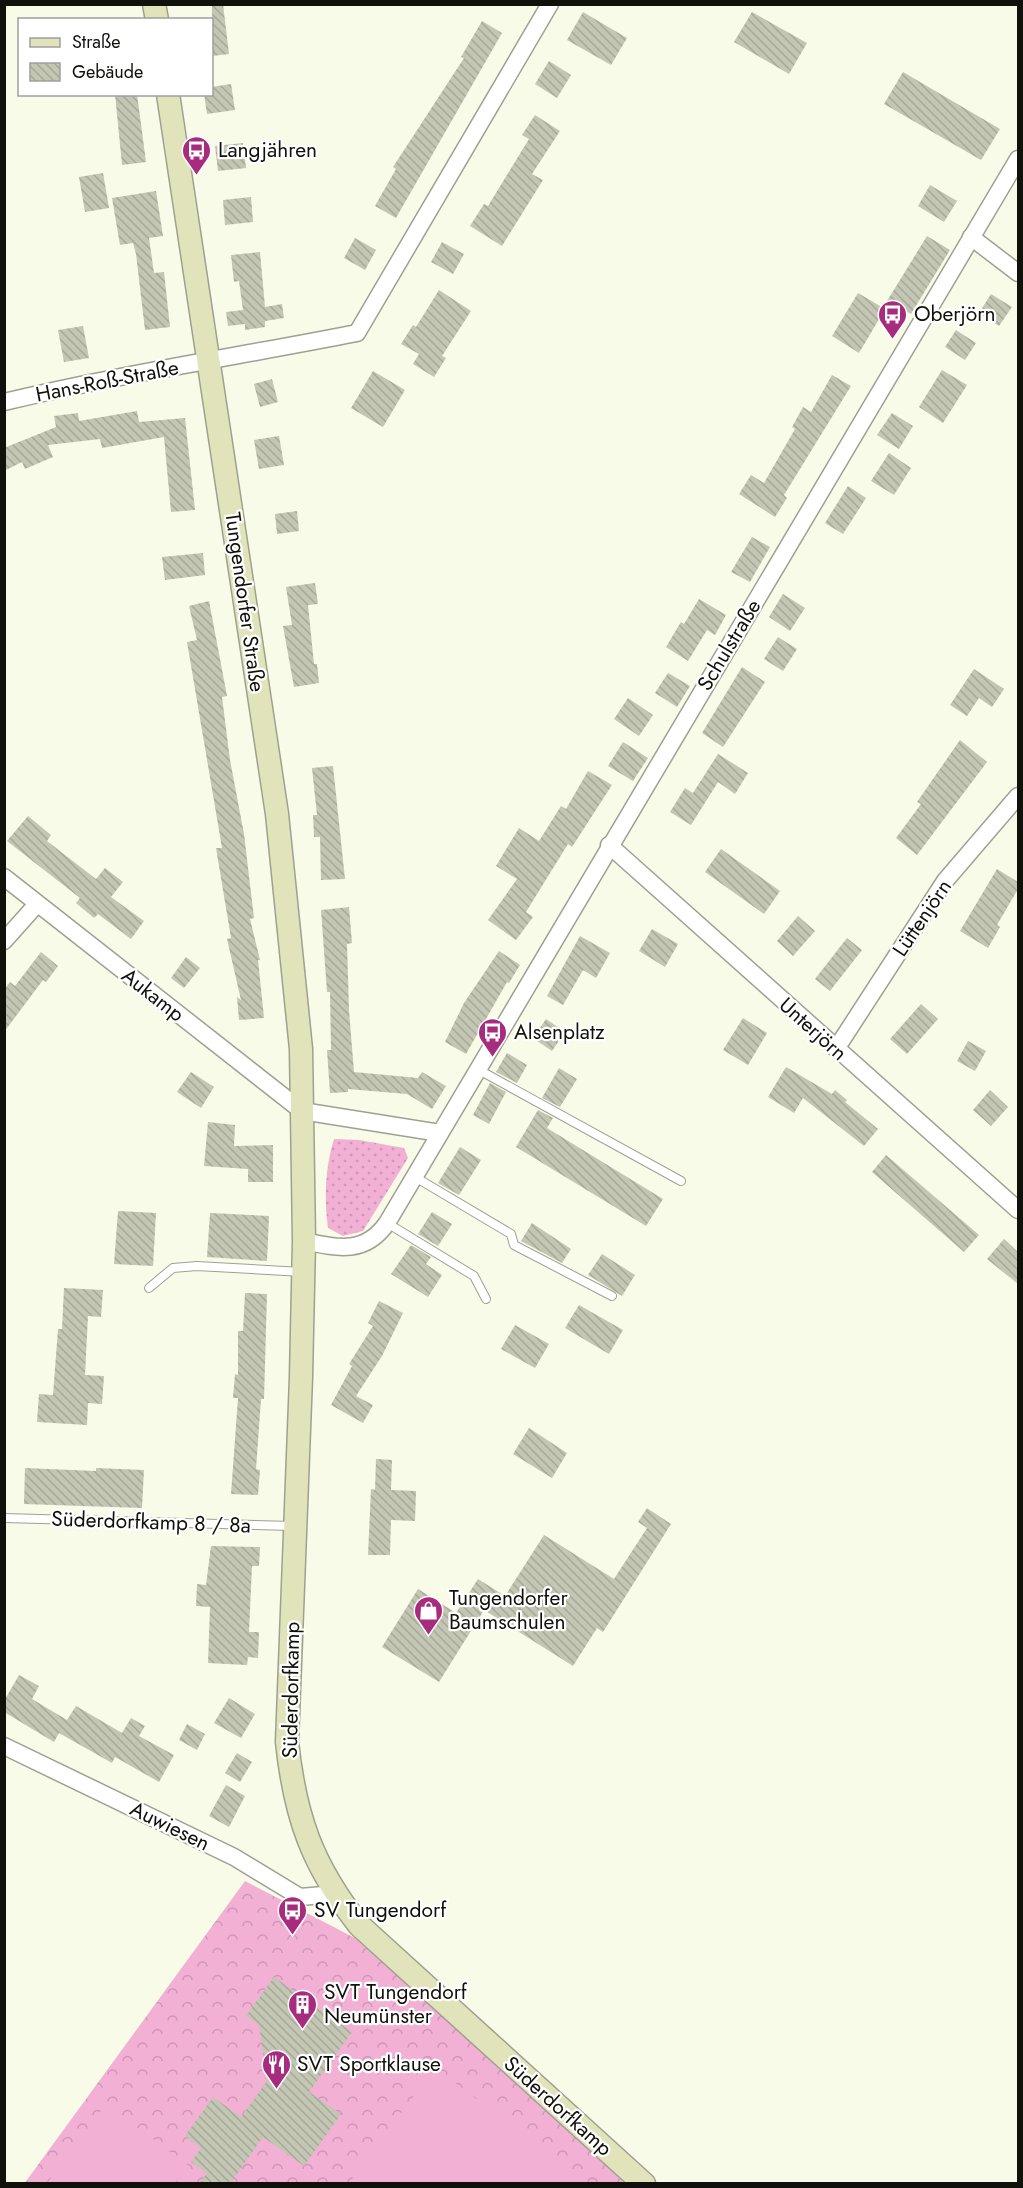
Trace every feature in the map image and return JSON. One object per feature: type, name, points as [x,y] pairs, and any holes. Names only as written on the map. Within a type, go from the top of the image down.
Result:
[{"type":"main road","name":"Tungendorfer Straße","points":[[168,96],[210,362],[288,899],[302,1049],[302,1111]]},
{"type":"main road","points":[[302,1111],[303,1272]]},
{"type":"main road","name":"Süderdorfkamp","points":[[303,1272],[297,1526],[287,1742],[292,1788],[316,1862],[334,1894],[358,1925],[383,1950],[644,2184]]},
{"type":"street","points":[[210,362],[357,333],[550,4]]},
{"type":"street","name":"Schulstraße","points":[[440,1133],[1018,159]]},
{"type":"street","points":[[971,237],[1018,273]]},
{"type":"street","name":"Hans-Roß-Straße","points":[[4,402],[143,371],[210,362]]},
{"type":"street","name":"Lüttenjörn","points":[[836,1049],[945,881],[1018,795]]},
{"type":"street","name":"Unterjörn","points":[[609,845],[1018,1210]]},
{"type":"street","name":"Aukamp","points":[[4,877],[302,1111]]},
{"type":"street","points":[[4,941],[37,904]]},
{"type":"street","points":[[302,1111],[440,1133],[379,1234],[358,1247],[329,1246],[304,1241]]},
{"type":"street","name":"Auwiesen","points":[[4,1746],[234,1857],[300,1897],[334,1894]]},
{"type":"lane","points":[[479,1070],[681,1182]]},
{"type":"lane","points":[[414,1177],[511,1234],[514,1245],[612,1296]]},
{"type":"lane","points":[[387,1222],[474,1276],[486,1299]]},
{"type":"lane","points":[[149,1288],[173,1268],[197,1266],[303,1272]]},
{"type":"lane","name":"Süderdorfkamp 8 / 8a","points":[[4,1518],[297,1526]]},
{"type":"green space","points":[[334,1139],[359,1140],[404,1148],[408,1158],[363,1231],[343,1236],[328,1228],[327,1172]]},
{"type":"green space","points":[[245,1881],[355,1938],[582,2142],[624,2183],[24,2184]]},
{"type":"green space","points":[[435,2068],[590,2183],[349,2183]]},
{"type":"green space","points":[[106,2104],[189,2166],[175,2183],[47,2183]]},
{"type":"building","points":[[212,4],[223,4],[229,54],[213,56]]},
{"type":"building","points":[[583,12],[627,38],[611,65],[567,40]]},
{"type":"building","points":[[752,12],[807,43],[789,74],[734,42]]},
{"type":"building","points":[[482,21],[502,33],[396,218],[375,206],[396,169],[393,167],[464,58],[461,57]]},
{"type":"building","points":[[549,61],[571,75],[557,98],[535,84]]},
{"type":"building","points":[[903,72],[1000,129],[981,160],[884,104]]},
{"type":"building","points":[[231,84],[235,110],[207,114],[204,96],[213,96],[213,87]]},
{"type":"building","points":[[115,96],[137,96],[146,162],[122,165]]},
{"type":"building","points":[[535,115],[560,131],[532,174],[543,180],[502,246],[470,226],[484,204],[488,206],[529,139],[522,135]]},
{"type":"building","points":[[243,143],[246,168],[218,171],[215,146]]},
{"type":"building","points":[[103,173],[109,208],[85,212],[79,177]]},
{"type":"building","points":[[930,185],[957,201],[944,222],[918,206]]},
{"type":"building","points":[[156,191],[163,236],[149,238],[154,273],[164,272],[170,327],[145,330],[136,254],[133,243],[120,245],[112,198]]},
{"type":"building","points":[[251,197],[253,222],[225,225],[223,200]]},
{"type":"building","points":[[927,236],[950,250],[911,314],[887,301]]},
{"type":"building","points":[[355,238],[376,250],[365,270],[344,258]]},
{"type":"building","points":[[442,242],[464,254],[453,274],[431,262]]},
{"type":"building","points":[[260,252],[265,307],[282,304],[284,318],[265,321],[265,327],[245,330],[245,324],[228,326],[226,312],[243,310],[239,281],[234,282],[231,255]]},
{"type":"building","points":[[439,290],[471,311],[442,356],[446,358],[434,377],[413,364],[419,354],[401,344],[413,325],[416,327]]},
{"type":"building","points":[[858,293],[885,309],[859,353],[832,336]]},
{"type":"building","points":[[991,294],[1012,307],[999,326],[979,313]]},
{"type":"building","points":[[83,326],[89,358],[64,362],[58,330]]},
{"type":"building","points":[[956,330],[976,343],[965,360],[945,347]]},
{"type":"building","points":[[942,370],[967,385],[943,423],[919,407]]},
{"type":"building","points":[[373,371],[405,390],[383,427],[351,408]]},
{"type":"building","points":[[832,375],[851,386],[784,495],[787,498],[775,517],[739,494],[751,475],[764,483],[795,429],[792,427],[803,407],[811,412]]},
{"type":"building","points":[[272,379],[278,402],[260,407],[254,384]]},
{"type":"building","points":[[137,411],[139,422],[185,418],[195,510],[171,512],[164,437],[102,448],[100,439],[48,445],[53,457],[25,469],[22,462],[4,471],[4,448],[56,427],[54,416],[78,413],[79,421]]},
{"type":"building","points":[[892,413],[913,426],[899,449],[877,435]]},
{"type":"building","points":[[279,436],[284,465],[259,469],[254,440]]},
{"type":"building","points":[[889,453],[911,468],[894,495],[871,481]]},
{"type":"building","points":[[848,486],[866,498],[843,534],[825,523]]},
{"type":"building","points":[[297,511],[299,531],[277,534],[275,514]]},
{"type":"building","points":[[752,537],[770,547],[750,582],[731,572]]},
{"type":"building","points":[[203,553],[205,575],[165,580],[162,557]]},
{"type":"building","points":[[315,583],[318,604],[308,605],[314,664],[317,664],[319,683],[294,687],[283,626],[292,625],[286,587]]},
{"type":"building","points":[[783,594],[805,608],[790,631],[769,617]]},
{"type":"building","points":[[699,599],[726,615],[715,635],[707,630],[688,661],[666,647],[681,622],[684,624]]},
{"type":"building","points":[[209,601],[227,696],[222,697],[230,760],[244,834],[254,918],[250,919],[260,960],[258,960],[264,1018],[239,1020],[237,997],[241,1000],[227,939],[231,938],[216,848],[222,848],[187,642],[197,640],[189,606]]},
{"type":"building","points":[[778,637],[797,649],[783,671],[764,659]]},
{"type":"building","points":[[742,667],[765,682],[723,747],[702,733]]},
{"type":"building","points":[[974,669],[1004,689],[992,707],[979,698],[967,716],[950,705]]},
{"type":"building","points":[[668,673],[690,686],[677,707],[655,693]]},
{"type":"building","points":[[628,698],[653,715],[639,736],[614,719]]},
{"type":"building","points":[[960,740],[987,762],[917,855],[896,838],[921,804],[917,802]]},
{"type":"building","points":[[623,742],[648,758],[633,781],[608,766]]},
{"type":"building","points":[[718,754],[748,773],[735,794],[718,782],[691,825],[670,812],[685,788],[693,793]]},
{"type":"building","points":[[333,766],[345,879],[321,880],[320,837],[314,837],[313,815],[317,815],[312,768]]},
{"type":"building","points":[[588,771],[612,785],[572,847],[568,844],[526,912],[533,917],[516,940],[488,920],[517,879],[496,866],[519,828],[539,841],[561,806],[566,809]]},
{"type":"building","points":[[28,816],[51,835],[47,841],[96,879],[105,868],[123,882],[111,897],[144,921],[131,939],[98,914],[94,918],[76,903],[80,898],[7,841]]},
{"type":"building","points":[[721,849],[780,891],[764,914],[705,872]]},
{"type":"building","points":[[997,869],[1018,882],[1018,889],[997,925],[1000,927],[988,948],[960,931]]},
{"type":"building","points":[[349,907],[352,943],[347,944],[349,1010],[354,1072],[418,1078],[422,1072],[446,1086],[432,1109],[407,1094],[348,1089],[348,1092],[330,1093],[327,1050],[331,1050],[330,992],[327,992],[321,910]]},
{"type":"building","points":[[798,916],[815,931],[793,956],[777,941]]},
{"type":"building","points":[[652,929],[678,944],[665,967],[639,951]]},
{"type":"building","points":[[580,936],[610,953],[596,978],[583,970],[563,1005],[547,996]]},
{"type":"building","points":[[847,938],[862,950],[830,991],[815,979]]},
{"type":"building","points":[[499,951],[520,965],[509,983],[507,982],[466,1054],[445,1042],[464,1003]]},
{"type":"building","points":[[41,952],[58,966],[46,982],[43,980],[4,1032],[4,990],[10,982],[15,986]]},
{"type":"building","points":[[186,957],[200,968],[184,988],[171,978]]},
{"type":"building","points":[[921,1004],[938,1019],[907,1054],[890,1039]]},
{"type":"building","points":[[743,1018],[767,1033],[748,1065],[723,1050]]},
{"type":"building","points":[[546,1019],[565,1032],[552,1051],[533,1038]]},
{"type":"building","points":[[968,1041],[986,1051],[975,1071],[957,1061]]},
{"type":"building","points":[[507,1053],[527,1065],[517,1083],[496,1072]]},
{"type":"building","points":[[786,1067],[832,1094],[835,1090],[847,1100],[845,1102],[878,1129],[864,1146],[803,1098],[794,1113],[768,1097]]},
{"type":"building","points":[[559,1068],[577,1079],[560,1107],[542,1098]]},
{"type":"building","points":[[191,1072],[214,1087],[201,1108],[177,1092]]},
{"type":"building","points":[[490,1083],[506,1092],[489,1124],[473,1115]]},
{"type":"building","points":[[990,1090],[1008,1107],[991,1126],[973,1110]]},
{"type":"building","points":[[538,1110],[553,1118],[547,1128],[663,1199],[646,1226],[516,1147]]},
{"type":"building","points":[[208,1122],[235,1125],[234,1146],[273,1145],[273,1182],[248,1182],[248,1169],[204,1166]]},
{"type":"building","points":[[460,1147],[481,1160],[459,1195],[438,1183]]},
{"type":"building","points":[[886,1155],[979,1235],[964,1252],[872,1172]]},
{"type":"building","points":[[118,1211],[156,1213],[153,1266],[114,1264]]},
{"type":"building","points":[[432,1212],[452,1224],[438,1246],[418,1234]]},
{"type":"building","points":[[210,1213],[269,1216],[267,1261],[207,1257]]},
{"type":"building","points":[[532,1223],[571,1249],[562,1263],[521,1241]]},
{"type":"building","points":[[1004,1239],[1018,1252],[1018,1284],[987,1259]]},
{"type":"building","points":[[411,1245],[431,1257],[426,1264],[442,1275],[428,1297],[391,1274]]},
{"type":"building","points":[[602,1254],[635,1275],[622,1296],[588,1275]]},
{"type":"building","points":[[64,1288],[103,1290],[101,1317],[88,1316],[85,1375],[104,1376],[102,1404],[88,1403],[87,1425],[37,1422],[39,1394],[53,1395],[58,1329],[62,1329]]},
{"type":"building","points":[[245,1293],[267,1294],[264,1399],[261,1399],[256,1469],[260,1470],[258,1495],[231,1494],[238,1398],[233,1398],[235,1374],[238,1375],[238,1331],[243,1331]]},
{"type":"building","points":[[379,1301],[403,1313],[382,1356],[356,1396],[373,1405],[363,1423],[331,1405],[352,1366],[349,1364],[373,1326],[368,1323]]},
{"type":"building","points":[[579,1305],[623,1330],[609,1354],[565,1328]]},
{"type":"building","points":[[515,1325],[549,1344],[535,1368],[501,1349]]},
{"type":"building","points":[[529,1428],[567,1453],[552,1478],[513,1454]]},
{"type":"building","points":[[376,1459],[392,1460],[391,1490],[416,1491],[415,1521],[391,1520],[390,1555],[368,1555],[371,1489],[375,1490]]},
{"type":"building","points":[[25,1468],[96,1471],[96,1468],[144,1470],[142,1508],[24,1504]]},
{"type":"building","points":[[647,1508],[671,1524],[603,1632],[597,1628],[573,1666],[484,1610],[439,1682],[382,1647],[418,1589],[456,1613],[478,1579],[505,1596],[544,1535],[614,1579],[647,1528],[638,1522]]},
{"type":"building","points":[[211,1546],[260,1547],[259,1566],[252,1566],[249,1632],[259,1632],[258,1658],[248,1657],[247,1665],[208,1663],[210,1607],[196,1606],[197,1584],[206,1585]]},
{"type":"building","points":[[19,1675],[39,1686],[32,1699],[67,1720],[76,1706],[122,1733],[131,1718],[145,1726],[139,1736],[174,1755],[159,1782],[115,1757],[112,1763],[59,1733],[54,1742],[4,1712],[4,1701]]},
{"type":"building","points":[[229,1698],[255,1714],[241,1738],[214,1723]]},
{"type":"building","points":[[187,1724],[205,1734],[197,1750],[179,1740]]},
{"type":"building","points":[[237,1753],[252,1762],[240,1782],[225,1773]]},
{"type":"building","points":[[226,1785],[245,1796],[229,1827],[209,1816]]},
{"type":"building","points":[[274,1977],[352,2032],[309,2092],[341,2114],[304,2166],[263,2137],[230,2184],[199,2184],[207,2173],[191,2162],[201,2148],[185,2136],[213,2097],[241,2117],[267,2081],[259,2025],[246,2016]]},
{"type":"place","name":"Langjähren","points":[[197,176]]},
{"type":"place","name":"Oberjörn","points":[[893,340]]},
{"type":"place","name":"Alsenplatz","points":[[493,1058]]},
{"type":"place","name":"Tungendorfer Baumschulen","points":[[428,1636]]},
{"type":"place","name":"SV Tungendorf","points":[[293,1936]]},
{"type":"place","name":"SVT Tungendorf Neumünster","points":[[303,2030]]},
{"type":"place","name":"SVT Sportklause","points":[[276,2090]]}]
